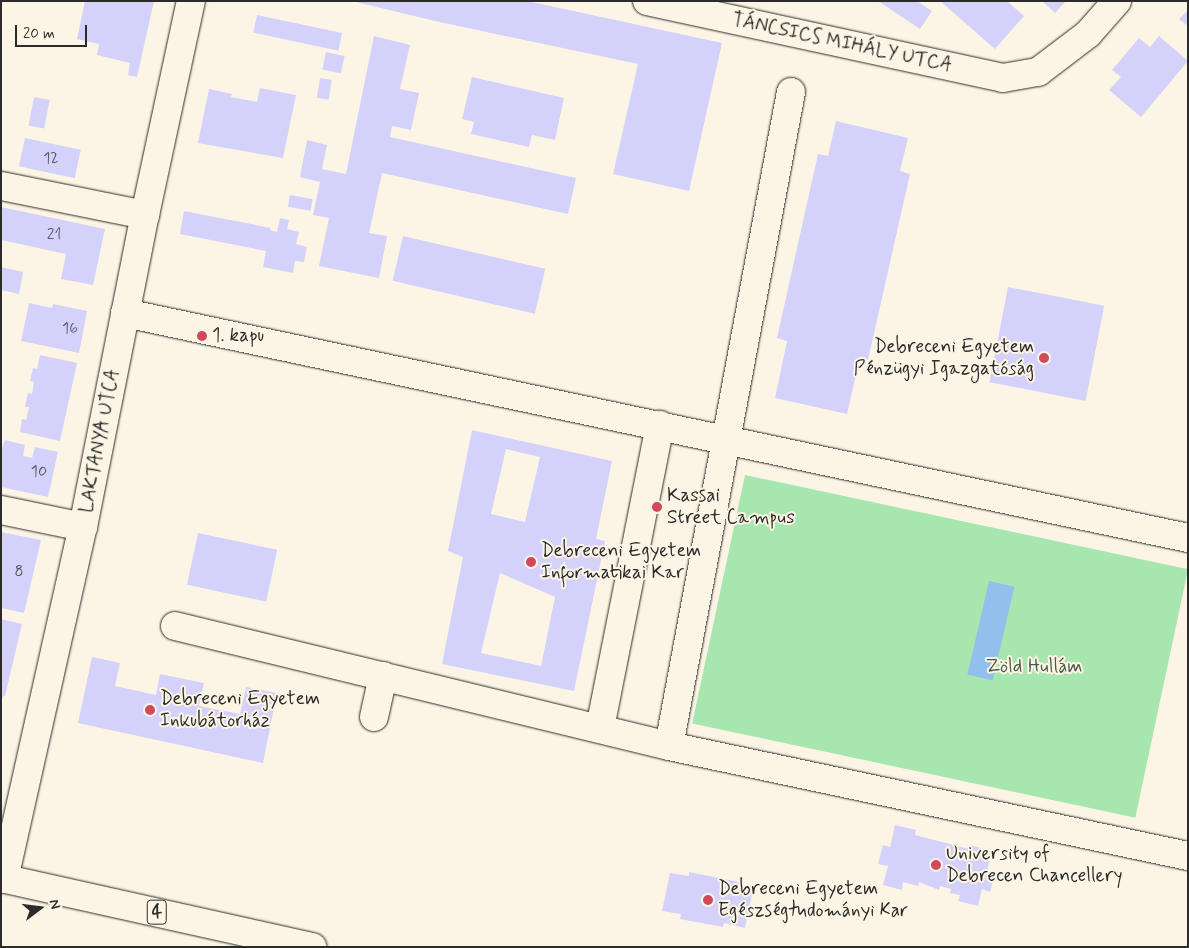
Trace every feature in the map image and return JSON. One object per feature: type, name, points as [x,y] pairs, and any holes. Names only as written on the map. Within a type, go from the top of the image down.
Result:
[{"type":"street","name":"LAKTANYA UTCA","points":[[3,878],[83,527],[145,215],[191,1]]},
{"type":"street","name":"TÁNCSICS MIHÁLY UTCA","points":[[647,1],[1003,78],[1038,72],[1088,34],[1117,1]]},
{"type":"street","points":[[669,746],[791,92]]},
{"type":"street","points":[[1,186],[145,215]]},
{"type":"street","points":[[125,313],[1188,538]]},
{"type":"street","points":[[600,728],[660,425]]},
{"type":"street","points":[[1,510],[83,527]]},
{"type":"street","points":[[175,626],[669,746],[1188,856]]},
{"type":"street","points":[[374,717],[383,676]]},
{"type":"street","name":"4","points":[[3,878],[312,947]]},
{"type":"green space","name":"Zöld Hullám","points":[[745,475],[1188,569],[1135,818],[692,723]]},
{"type":"water","points":[[989,581],[1014,587],[993,680],[967,675]]},
{"type":"building","points":[[85,1],[154,1],[137,77],[128,75],[130,63],[97,55],[99,44],[77,39]]},
{"type":"building","points":[[352,1],[527,1],[722,43],[689,191],[613,174],[638,64],[435,21]]},
{"type":"building","points":[[878,1],[917,1],[932,11],[920,29]]},
{"type":"building","points":[[940,1],[1007,1],[1024,16],[995,49]]},
{"type":"building","points":[[1042,1],[1066,1],[1055,13]]},
{"type":"building","points":[[1188,10],[1188,26],[1179,19]]},
{"type":"building","points":[[257,15],[342,33],[338,51],[253,33]]},
{"type":"building","points":[[374,36],[410,45],[400,89],[419,93],[411,130],[392,126],[390,137],[576,178],[568,214],[382,173],[369,233],[387,236],[379,278],[319,266],[329,218],[313,215],[320,182],[300,177],[307,140],[327,145],[322,169],[346,174]]},
{"type":"building","points":[[1159,36],[1188,61],[1141,117],[1109,90],[1121,77],[1112,70],[1139,38],[1150,47]]},
{"type":"building","points":[[326,52],[345,56],[341,74],[322,70]]},
{"type":"building","points":[[472,77],[564,98],[555,140],[532,135],[529,147],[471,134],[474,122],[462,119]]},
{"type":"building","points":[[320,78],[332,80],[329,100],[317,98]]},
{"type":"building","points":[[260,88],[296,95],[283,158],[198,143],[209,89],[232,94],[231,97],[257,102]]},
{"type":"building","points":[[34,97],[50,100],[44,129],[28,125]]},
{"type":"building","points":[[836,121],[908,138],[900,171],[910,174],[868,360],[860,358],[847,414],[775,398],[787,341],[777,338],[818,154],[828,156]]},
{"type":"building","points":[[25,138],[81,150],[75,178],[19,166]]},
{"type":"building","points":[[290,195],[313,199],[311,211],[288,207]]},
{"type":"building","points":[[1,207],[105,229],[93,285],[61,279],[66,254],[1,240]]},
{"type":"building","points":[[184,211],[271,228],[270,230],[277,232],[280,218],[289,220],[287,229],[299,232],[296,244],[307,247],[304,262],[295,261],[293,273],[263,267],[266,251],[180,234]]},
{"type":"building","points":[[403,236],[545,269],[535,314],[393,281]]},
{"type":"building","points":[[1,267],[23,272],[19,294],[1,290]]},
{"type":"building","name":"Debreceni Egyetem Pénzügyi Igazgatóság","points":[[1008,287],[1104,306],[1086,401],[989,382]]},
{"type":"building","points":[[29,303],[52,308],[53,304],[87,311],[79,353],[21,341]]},
{"type":"building","points":[[40,355],[77,363],[60,441],[20,432],[22,419],[26,420],[29,407],[25,407],[28,393],[32,394],[34,382],[30,381],[33,368],[37,369]]},
{"type":"building","name":"Debreceni Egyetem Informatikai Kar","points":[[472,430],[612,461],[596,539],[605,541],[574,691],[442,664],[463,557],[448,551]],"holes":[[[506,449],[540,457],[525,522],[491,514]],[[500,573],[555,597],[541,666],[481,653]]]},
{"type":"building","points":[[5,440],[25,445],[23,456],[32,458],[35,447],[58,452],[48,497],[1,487],[1,451]]},
{"type":"building","points":[[1,532],[41,540],[24,613],[1,608]]},
{"type":"building","points":[[198,533],[277,550],[266,602],[187,585]]},
{"type":"building","points":[[1,619],[22,624],[5,696],[2,699]]},
{"type":"building","name":"Debreceni Egyetem Inkubátorház","points":[[92,657],[120,663],[115,686],[156,695],[160,674],[204,683],[199,706],[240,714],[246,687],[277,693],[263,763],[78,723]]},
{"type":"building","name":"University of Debrecen Chancellery","points":[[895,825],[916,830],[915,835],[969,849],[970,845],[992,851],[987,871],[995,873],[990,892],[982,889],[978,906],[958,901],[960,895],[950,893],[951,889],[940,886],[939,890],[919,882],[918,886],[903,882],[902,890],[883,885],[888,866],[878,864],[883,845],[890,847]]},
{"type":"building","name":"Debreceni Egyetem Egészségtudományi Kar","points":[[689,872],[739,882],[739,886],[753,889],[745,928],[724,923],[723,927],[680,919],[681,914],[662,911],[670,873],[689,876]]},
{"type":"place","name":"1. kapu","points":[[202,336]]},
{"type":"place","name":"Debreceni Egyetem Pénzügyi Igazgatóság","points":[[1044,358]]},
{"type":"place","name":"Kassai Street Campus","points":[[657,507]]},
{"type":"place","name":"Debreceni Egyetem Informatikai Kar","points":[[531,562]]},
{"type":"place","name":"Debreceni Egyetem Inkubátorház","points":[[150,710]]},
{"type":"place","name":"University of Debrecen Chancellery","points":[[936,865]]},
{"type":"place","name":"Debreceni Egyetem Egészségtudományi Kar","points":[[708,900]]}]
